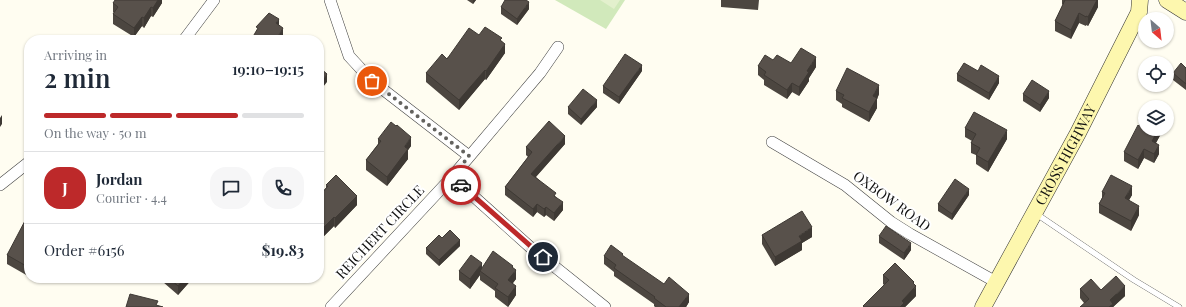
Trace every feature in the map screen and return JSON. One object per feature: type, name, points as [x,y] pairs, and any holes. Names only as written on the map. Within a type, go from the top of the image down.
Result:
[{"type":"main road","name":"CROSS HIGHWAY","points":[[983,307],[1078,133],[1139,12],[1140,0]]},
{"type":"main road","points":[[1168,0],[1186,12]]},
{"type":"street","points":[[188,35],[214,0]]},
{"type":"street","points":[[330,0],[348,56],[372,81],[469,156]]},
{"type":"street","name":"REICHERT CIRCLE","points":[[331,307],[452,177],[540,73],[558,47]]},
{"type":"street","name":"OXBOW ROAD","points":[[772,142],[845,185],[891,222],[910,234],[996,282]]},
{"type":"street","points":[[0,185],[24,166]]},
{"type":"street","points":[[452,177],[530,247],[605,307]]},
{"type":"lane","points":[[1035,212],[1134,280],[1179,307]]},
{"type":"green space","points":[[555,0],[625,0],[606,29]]},
{"type":"green space","points":[[600,0],[620,0],[614,9]]},
{"type":"building","points":[[115,0],[158,0],[153,8],[151,7],[144,18],[142,17],[134,28],[113,14],[118,7],[113,3]]},
{"type":"building","points":[[505,0],[526,0],[529,2],[517,19],[501,7]]},
{"type":"building","points":[[1065,0],[1097,0],[1088,17],[1079,13],[1071,30],[1055,21]]},
{"type":"building","points":[[269,13],[279,19],[276,23],[283,28],[279,35],[254,35],[258,28],[256,27]]},
{"type":"building","points":[[485,27],[502,38],[500,40],[505,44],[486,71],[485,70],[459,100],[426,73],[442,54],[447,59],[469,28],[479,35]]},
{"type":"building","points":[[801,48],[816,57],[807,71],[809,72],[799,87],[792,83],[787,90],[764,75],[766,72],[758,66],[765,55],[773,60],[777,55],[791,63]]},
{"type":"building","points":[[625,54],[642,65],[619,97],[603,86]]},
{"type":"building","points":[[964,63],[978,71],[981,65],[999,76],[989,93],[957,74]]},
{"type":"building","points":[[1181,63],[1186,68],[1186,84],[1174,74]]},
{"type":"building","points":[[847,68],[879,85],[873,96],[877,98],[869,112],[842,98],[844,95],[836,91]]},
{"type":"building","points":[[1032,80],[1049,91],[1040,105],[1023,94]]},
{"type":"building","points":[[583,89],[597,100],[581,119],[568,107]]},
{"type":"building","points":[[974,112],[1007,130],[988,162],[976,155],[980,148],[971,143],[976,134],[965,128]]},
{"type":"building","points":[[549,121],[565,136],[531,174],[556,193],[554,196],[563,202],[554,213],[546,207],[544,209],[537,204],[533,209],[505,187],[532,152],[526,147]]},
{"type":"building","points":[[391,122],[411,137],[405,146],[408,149],[387,177],[366,160],[381,141],[378,139]]},
{"type":"building","points":[[1138,125],[1138,136],[1155,136],[1152,141],[1159,145],[1154,154],[1144,149],[1138,160],[1124,152]]},
{"type":"building","points":[[336,175],[357,196],[324,227],[324,190],[328,186],[326,185]]},
{"type":"building","points":[[1111,175],[1132,186],[1125,198],[1139,206],[1131,221],[1099,204],[1105,193],[1102,192]]},
{"type":"building","points":[[955,179],[969,189],[952,214],[938,204]]},
{"type":"building","points":[[802,211],[812,227],[799,236],[802,241],[775,257],[762,235]]},
{"type":"building","points":[[24,223],[24,265],[7,255]]},
{"type":"building","points":[[886,226],[911,243],[904,253],[879,236]]},
{"type":"building","points":[[450,230],[460,240],[439,260],[426,248],[439,235],[442,238]]},
{"type":"building","points":[[611,245],[623,254],[622,255],[664,284],[669,277],[689,294],[679,307],[666,307],[654,298],[655,297],[614,268],[616,265],[604,256]]},
{"type":"building","points":[[493,251],[516,270],[508,280],[516,286],[508,297],[495,288],[498,284],[480,271]]},
{"type":"building","points":[[471,255],[482,263],[470,279],[459,271]]},
{"type":"building","points":[[895,263],[914,282],[913,283],[916,286],[902,301],[904,303],[900,307],[864,307],[863,306],[889,280],[883,275]]},
{"type":"building","points":[[1116,276],[1125,286],[1110,300],[1113,304],[1109,307],[1080,307],[1089,299],[1080,289],[1091,279],[1101,290]]},
{"type":"building","points":[[130,294],[158,301],[156,305],[163,307],[126,307]]},
{"type":"way so far","points":[[372,81],[469,156],[452,177],[461,185]]},
{"type":"route","points":[[461,185],[543,257]]}]
